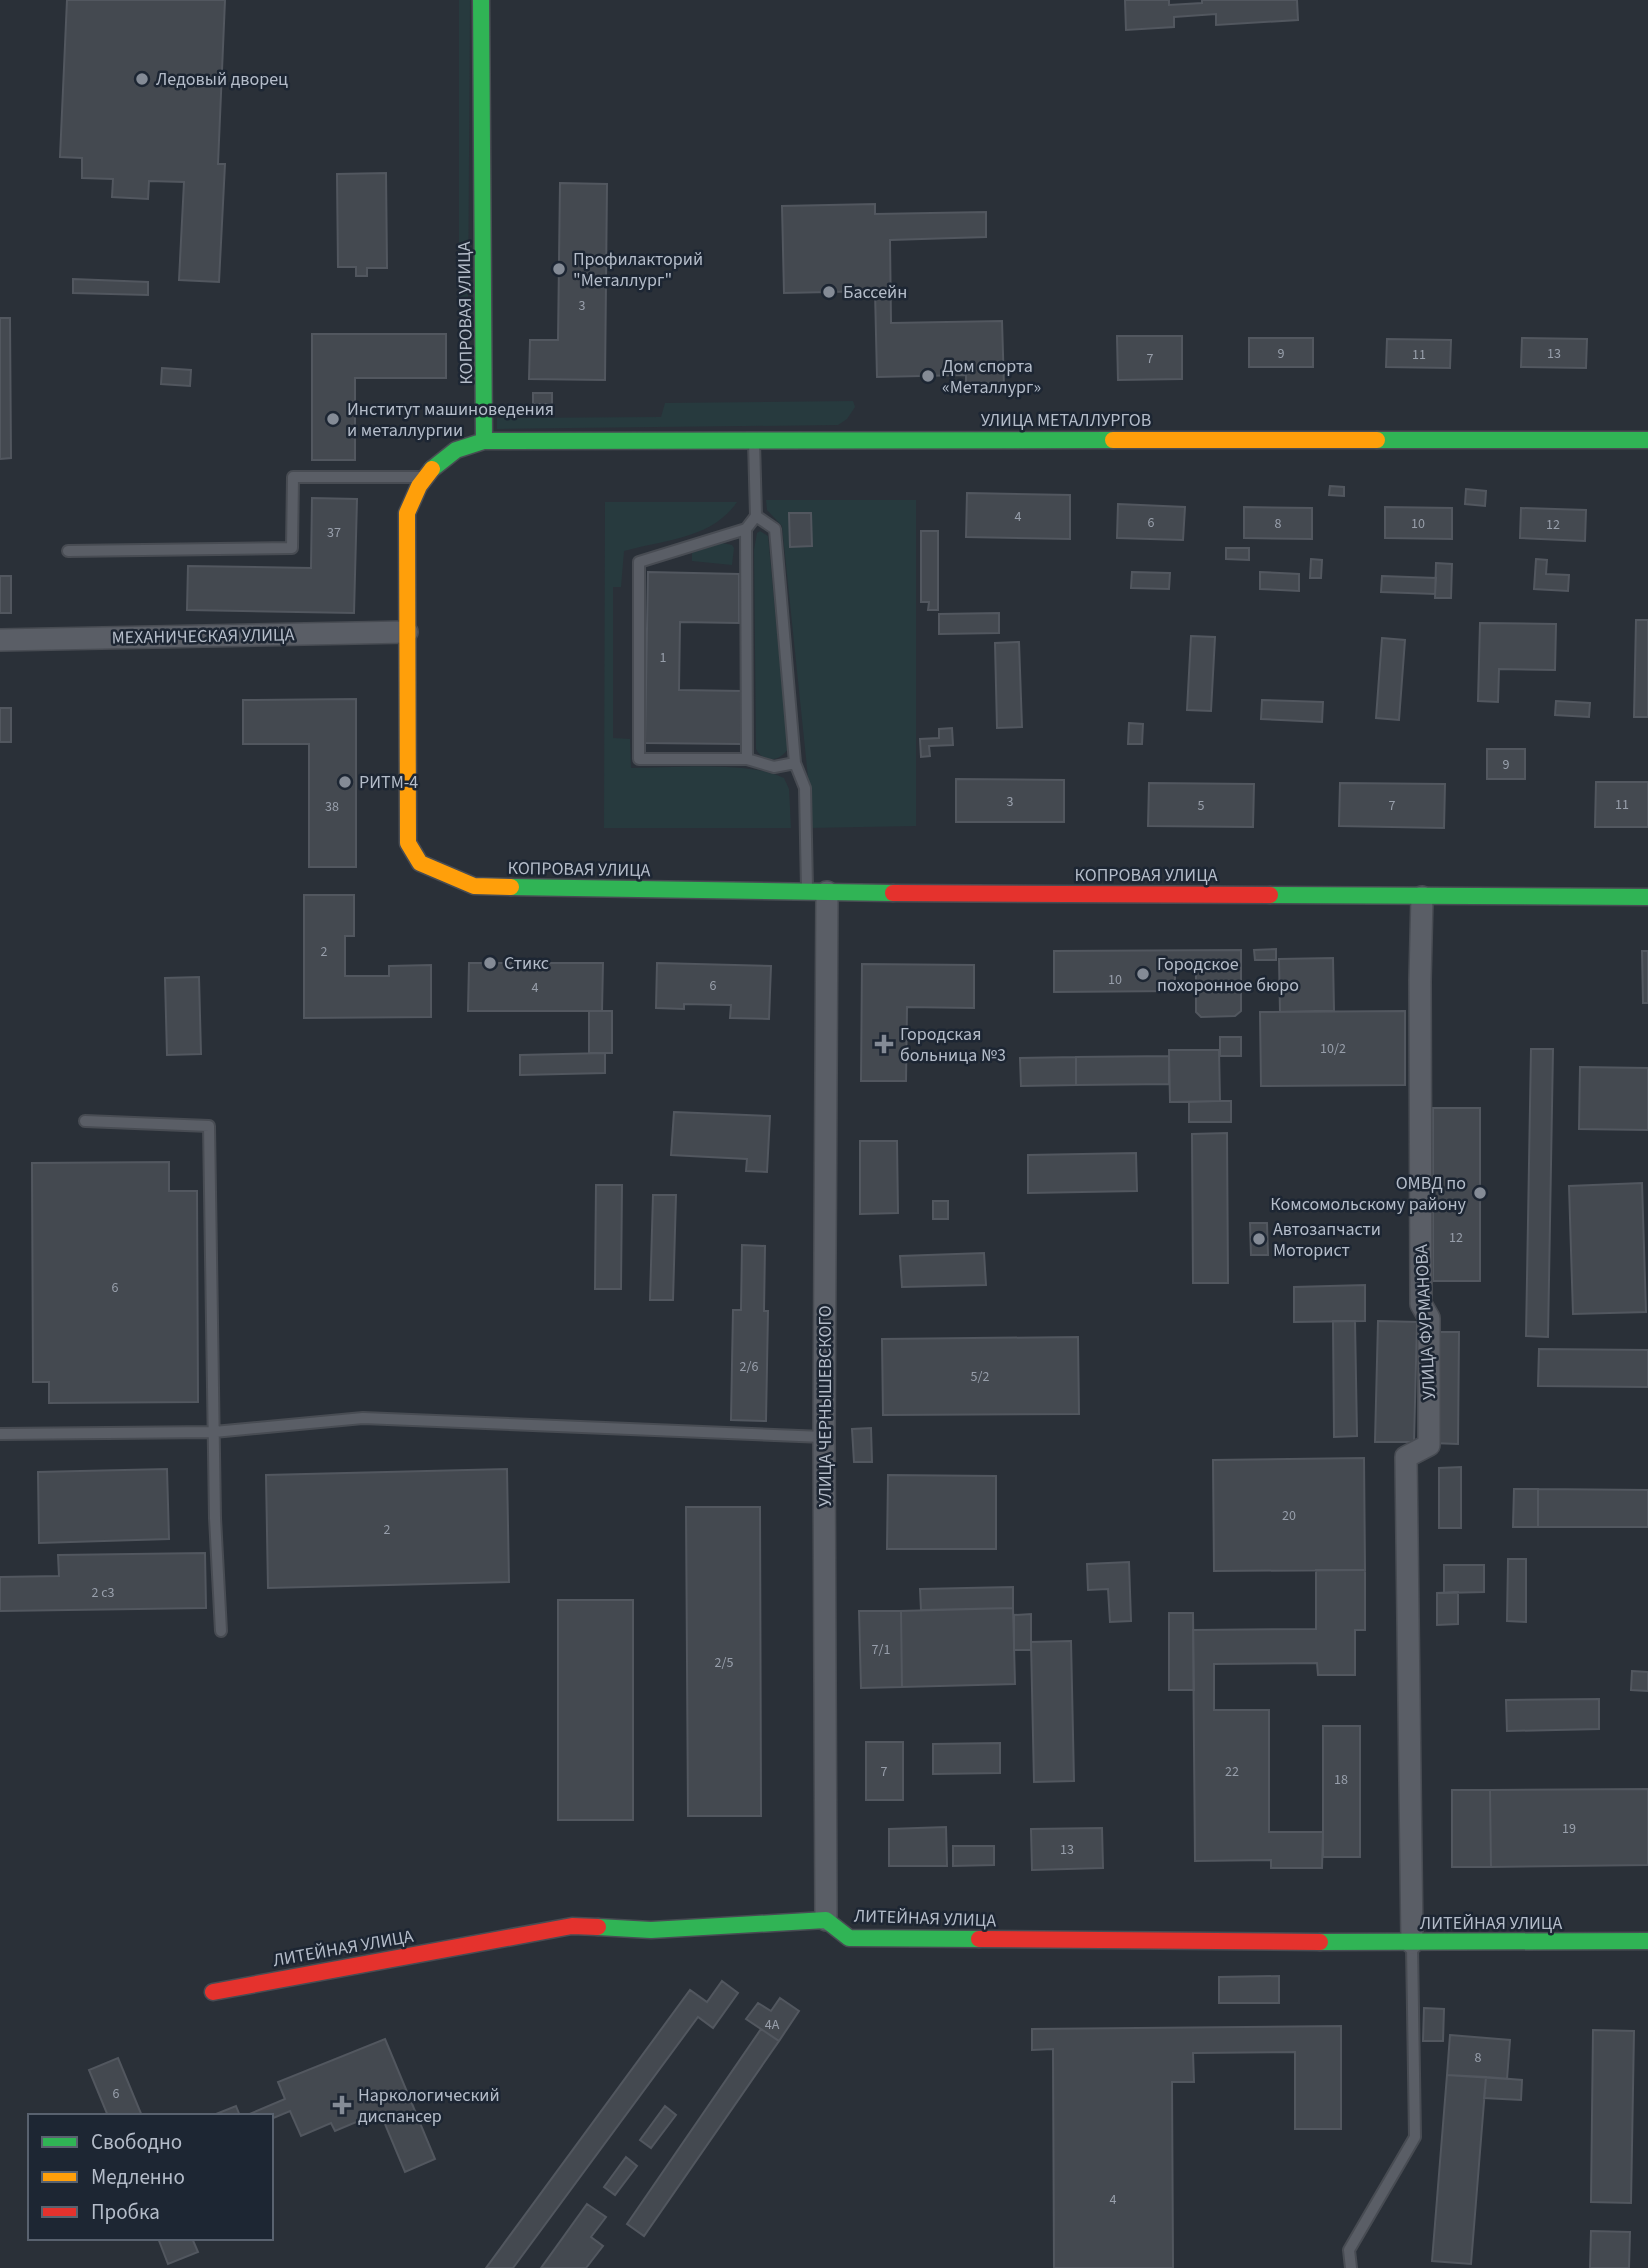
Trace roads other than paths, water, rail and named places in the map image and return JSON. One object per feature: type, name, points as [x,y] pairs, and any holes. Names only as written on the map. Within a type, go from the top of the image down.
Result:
[{"type":"street","name":"КОПРОВАЯ УЛИЦА","points":[[481,0],[484,441],[454,451],[425,477],[414,494],[407,513],[408,843],[420,863],[474,886],[817,892],[1648,897]]},
{"type":"street","name":"УЛИЦА МЕТАЛЛУРГОВ","points":[[484,441],[1648,440]]},
{"type":"street","name":"МЕХАНИЧЕСКАЯ УЛИЦА","points":[[0,640],[407,632]]},
{"type":"street","name":"УЛИЦА ЧЕРНЫШЕВСКОГО","points":[[817,892],[824,1437],[826,1920]]},
{"type":"street","name":"УЛИЦА ФУРМАНОВА","points":[[1412,1943],[1406,1457],[1429,1446],[1429,1318],[1422,1304],[1422,897]]},
{"type":"street","name":"ЛИТЕЙНАЯ УЛИЦА","points":[[212,1992],[572,1926],[650,1930],[826,1920],[849,1938],[1412,1943],[1648,1941]]},
{"type":"lane","points":[[754,440],[756,516],[746,529],[639,562],[639,759],[747,759],[774,767],[795,763]]},
{"type":"lane","points":[[68,551],[292,548],[293,477],[425,477]]},
{"type":"lane","points":[[756,516],[775,529],[795,763],[804,788],[817,892]]},
{"type":"lane","points":[[746,529],[747,759]]},
{"type":"lane","points":[[85,1121],[209,1126],[214,1432],[221,1631]]},
{"type":"lane","points":[[0,1434],[214,1432],[363,1418],[824,1437]]},
{"type":"lane","points":[[1351,2268],[1349,2250],[1415,2137],[1412,1943]]},
{"type":"place","name":"Ледовый дворец","points":[[142,79]]},
{"type":"place","name":"Профилакторий \"Металлург\"","points":[[559,269]]},
{"type":"place","name":"Бассейн","points":[[829,292]]},
{"type":"place","name":"Дом спорта «Металлург»","points":[[928,376]]},
{"type":"place","name":"Институт машиноведения и металлургии","points":[[333,419]]},
{"type":"place","name":"РИТМ-4","points":[[345,782]]},
{"type":"place","name":"Стикс","points":[[490,963]]},
{"type":"place","name":"Городское похоронное бюро","points":[[1143,974]]},
{"type":"place","name":"Городская больница №3","points":[[884,1044]]},
{"type":"place","name":"ОМВД по Комсомольскому району","points":[[1480,1193]]},
{"type":"place","name":"Автозапчасти Моторист","points":[[1259,1239]]},
{"type":"place","name":"Наркологический диспансер","points":[[342,2105]]}]
